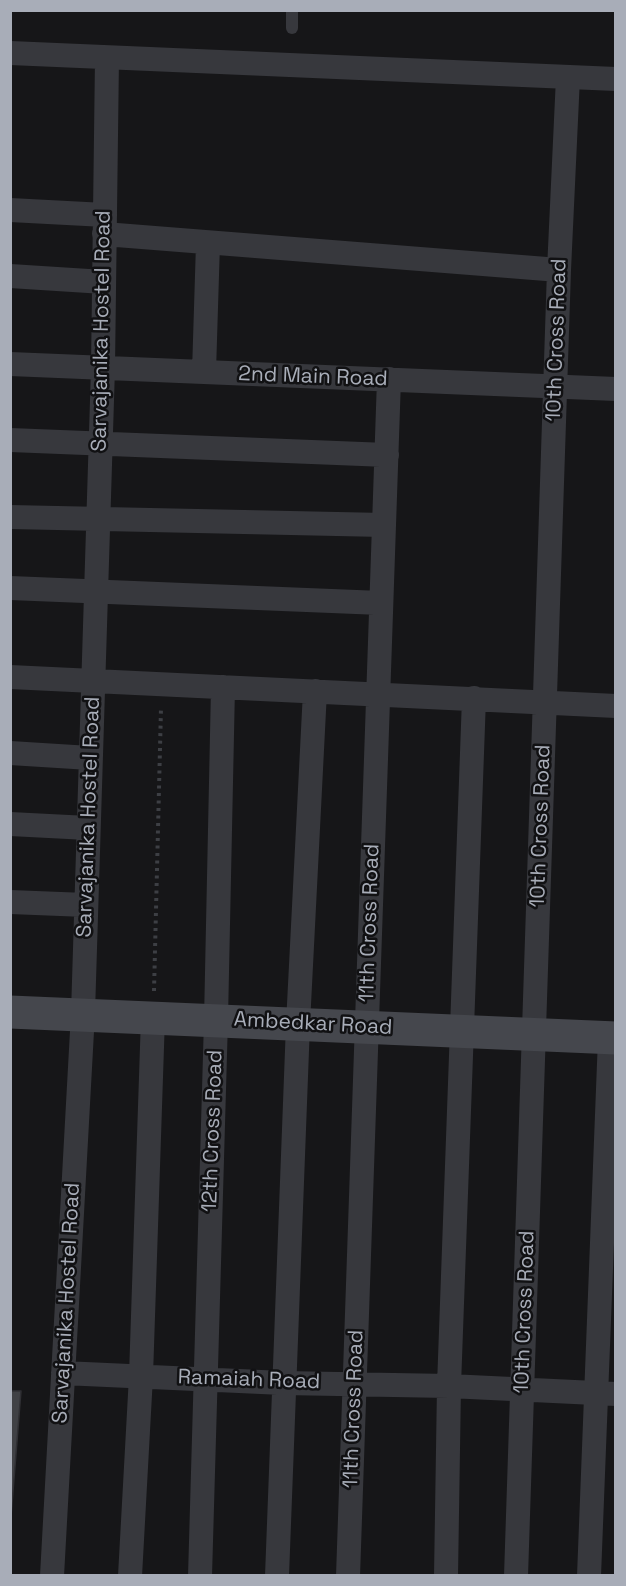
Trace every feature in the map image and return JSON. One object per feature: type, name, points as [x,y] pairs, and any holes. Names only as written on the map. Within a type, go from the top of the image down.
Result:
[{"type":"street","points":[[10,53],[615,79]]},
{"type":"street","name":"Sarvajanika Hostel Road","points":[[52,1575],[83,1014],[103,368],[107,58]]},
{"type":"street","name":"10th Cross Road","points":[[516,1575],[559,270],[568,77]]},
{"type":"street","points":[[10,210],[105,224],[208,243],[559,270]]},
{"type":"street","points":[[204,372],[208,243]]},
{"type":"street","points":[[10,276],[104,282]]},
{"type":"street","name":"2nd Main Road","points":[[10,364],[615,388]]},
{"type":"street","name":"11th Cross Road","points":[[348,1575],[389,379]]},
{"type":"street","points":[[10,440],[387,455]]},
{"type":"street","points":[[10,517],[384,525]]},
{"type":"street","points":[[10,588],[381,603]]},
{"type":"street","points":[[10,677],[615,706]]},
{"type":"street","name":"12th Cross Road","points":[[200,1575],[223,687]]},
{"type":"street","points":[[277,1575],[298,1023],[315,691]]},
{"type":"street","points":[[446,1575],[461,1030],[474,698]]},
{"type":"street","points":[[10,753],[90,758]]},
{"type":"street","points":[[10,824],[88,828]]},
{"type":"street","points":[[10,902],[86,905]]},
{"type":"street","name":"Ambedkar Road","points":[[10,1012],[613,1038]]},
{"type":"street","points":[[130,1575],[141,1376],[153,1017]]},
{"type":"street","points":[[589,1575],[606,1394],[613,1038]]},
{"type":"street","name":"Ramaiah Road","points":[[63,1373],[283,1383],[450,1386],[606,1394]]},
{"type":"lane","points":[[292,10],[292,28]]},
{"type":"path","points":[[153,1017],[162,683]]},
{"type":"building","points":[[10,1391],[21,1391],[10,1529]]}]
